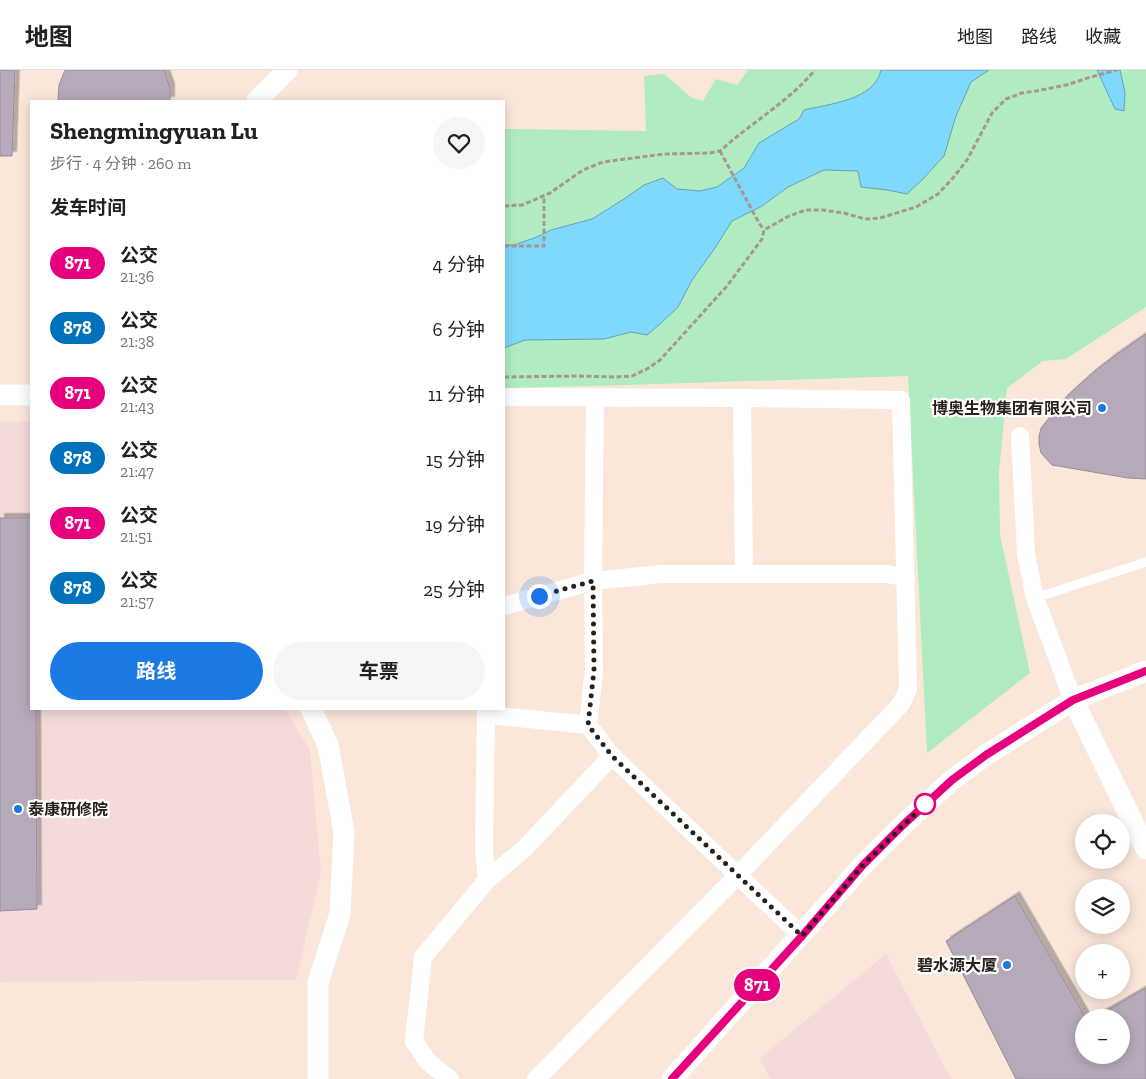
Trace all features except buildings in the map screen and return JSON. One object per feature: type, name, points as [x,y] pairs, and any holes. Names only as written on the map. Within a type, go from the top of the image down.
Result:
[{"type":"street","points":[[258,100],[287,70]]},
{"type":"street","points":[[0,395],[30,394]]},
{"type":"street","points":[[505,397],[902,400],[908,689],[901,704],[738,875],[536,1079]]},
{"type":"street","points":[[596,398],[593,581],[594,670],[588,725],[612,756],[802,936]]},
{"type":"street","points":[[742,398],[744,574]]},
{"type":"street","points":[[1020,436],[1026,554],[1035,598],[1073,700],[1146,849]]},
{"type":"street","points":[[505,606],[593,581],[661,574],[886,574],[906,577]]},
{"type":"street","points":[[672,1079],[802,936],[863,865],[952,780],[986,755],[1073,700],[1146,671]]},
{"type":"street","points":[[311,710],[328,745],[344,832],[340,914],[318,983],[318,1079]]},
{"type":"street","points":[[487,880],[484,851],[486,712],[588,725]]},
{"type":"street","points":[[450,1079],[428,1062],[414,1041],[423,956],[487,880],[524,848],[612,756]]},
{"type":"lane","points":[[1035,598],[1146,562]]},
{"type":"path","points":[[505,206],[522,205],[544,196],[583,170],[603,162],[664,154],[720,151],[776,106],[815,70]]},
{"type":"path","points":[[764,230],[789,216],[806,210],[844,213],[865,219],[880,218],[916,207],[938,194],[953,178],[966,160],[992,112],[1006,99],[1022,93],[1066,86],[1118,70]]},
{"type":"path","points":[[505,377],[632,376],[660,360],[727,286],[762,239],[764,230],[720,151]]},
{"type":"path","points":[[505,246],[544,246],[544,196]]},
{"type":"shaded area","name":"泰康研修院","points":[[30,421],[30,710],[286,710],[310,750],[321,873],[296,980],[0,982],[0,422]]},
{"type":"shaded area","points":[[886,954],[951,1079],[770,1079],[760,1058]]},
{"type":"green space","points":[[748,70],[1146,70],[1146,307],[1066,359],[1043,361],[1007,388],[999,472],[1000,535],[1030,673],[927,753],[908,376],[505,388],[505,129],[646,131],[644,76],[664,74],[692,98],[703,101],[716,79],[737,85]]},
{"type":"water","points":[[881,70],[989,70],[971,82],[956,116],[944,156],[907,194],[861,187],[858,171],[824,170],[788,187],[762,206],[732,221],[692,280],[678,307],[647,335],[631,332],[604,339],[525,340],[505,348],[505,245],[514,245],[551,230],[592,219],[644,185],[663,178],[677,189],[700,191],[717,187],[744,168],[759,143],[799,119],[804,110],[850,99],[870,88],[877,80]]},
{"type":"water","points":[[1097,70],[1120,70],[1125,92],[1124,111],[1115,109]]},
{"type":"bus line","name":"871","points":[[672,1079],[802,936],[863,865],[952,780],[986,755],[1073,700],[1146,671]]},
{"type":"place","name":"博奥生物集团有限公司","points":[[1102,408]]},
{"type":"place","name":"泰康研修院","points":[[18,809]]},
{"type":"place","name":"碧水源大厦","points":[[1007,965]]},
{"type":"route","points":[[539,596],[593,581],[594,670],[588,725],[612,756],[802,936],[863,865],[925,804]]}]
